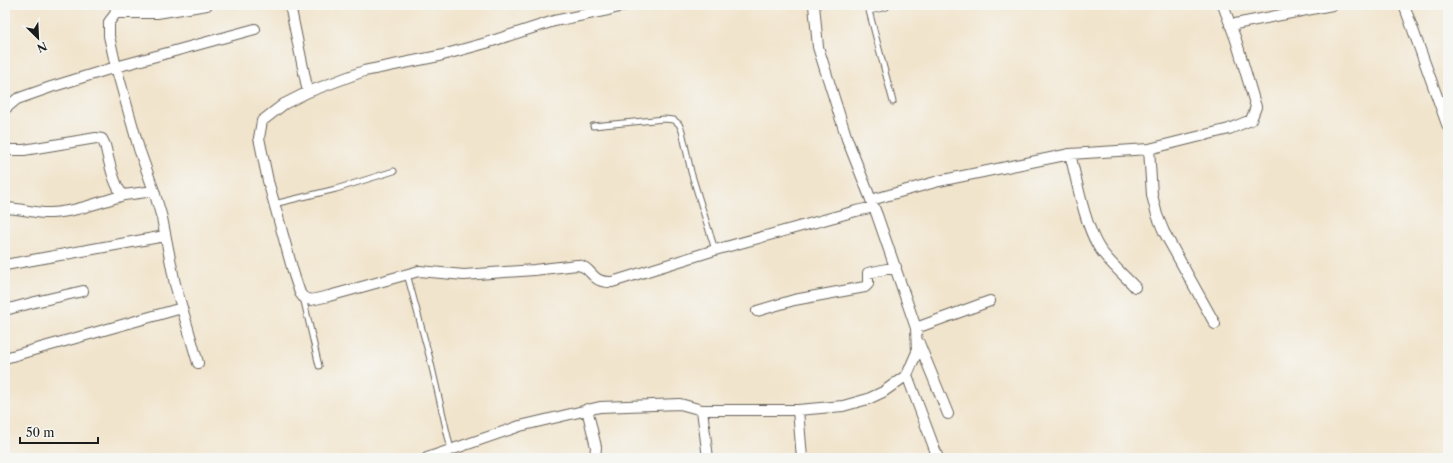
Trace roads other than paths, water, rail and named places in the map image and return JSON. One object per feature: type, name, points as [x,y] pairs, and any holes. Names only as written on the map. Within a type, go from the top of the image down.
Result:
[{"type":"street","points":[[198,363],[175,284],[166,236],[154,191],[139,149],[116,67],[109,36],[109,22],[116,9],[157,13],[207,5]]},
{"type":"street","points":[[290,5],[308,92]]},
{"type":"street","points":[[625,5],[554,21],[486,43],[439,56],[364,72],[308,92],[284,104],[262,121],[259,138],[268,181],[294,275],[300,293],[303,297],[311,300],[329,296],[419,271],[464,275],[578,265],[584,267],[598,280],[602,282],[612,282],[715,250],[856,211],[872,203],[939,181],[1070,154],[1149,149],[1229,129],[1251,120],[1256,107],[1223,5]]},
{"type":"street","points":[[427,458],[520,426],[588,409],[614,406],[680,404],[702,410],[798,410],[843,406],[868,399],[883,392],[906,375],[917,352],[916,328],[896,267],[847,139],[818,47],[814,5]]},
{"type":"street","points":[[867,6],[872,8],[885,5]]},
{"type":"street","points":[[1230,25],[1332,5]]},
{"type":"street","points":[[1404,5],[1448,127]]},
{"type":"street","points":[[5,109],[17,100],[28,95],[116,67],[255,29]]},
{"type":"street","points":[[5,150],[24,150],[96,138],[102,139],[117,187],[121,194],[124,195]]},
{"type":"street","points":[[1149,149],[1152,195],[1157,215],[1164,232],[1215,324]]},
{"type":"street","points":[[1070,154],[1080,197],[1098,246],[1135,288]]},
{"type":"street","points":[[5,208],[17,208],[51,213],[68,211],[124,195],[154,191]]},
{"type":"street","points":[[5,265],[166,236]]},
{"type":"street","points":[[758,310],[794,300],[865,287],[868,284],[868,273],[896,267]]},
{"type":"street","points":[[5,310],[82,291]]},
{"type":"street","points":[[916,328],[990,301]]},
{"type":"street","points":[[5,358],[182,308]]},
{"type":"street","points":[[917,340],[948,414]]},
{"type":"street","points":[[906,375],[938,458]]},
{"type":"street","points":[[588,409],[596,447],[595,458]]},
{"type":"street","points":[[702,410],[708,458]]},
{"type":"street","points":[[798,410],[802,458]]},
{"type":"lane","points":[[867,6],[893,102]]},
{"type":"lane","points":[[593,126],[664,118],[674,120],[679,124],[682,131],[691,172],[715,250]]},
{"type":"lane","points":[[274,204],[336,189],[394,172]]},
{"type":"lane","points":[[407,274],[430,359],[451,450]]},
{"type":"lane","points":[[303,297],[319,366]]}]
